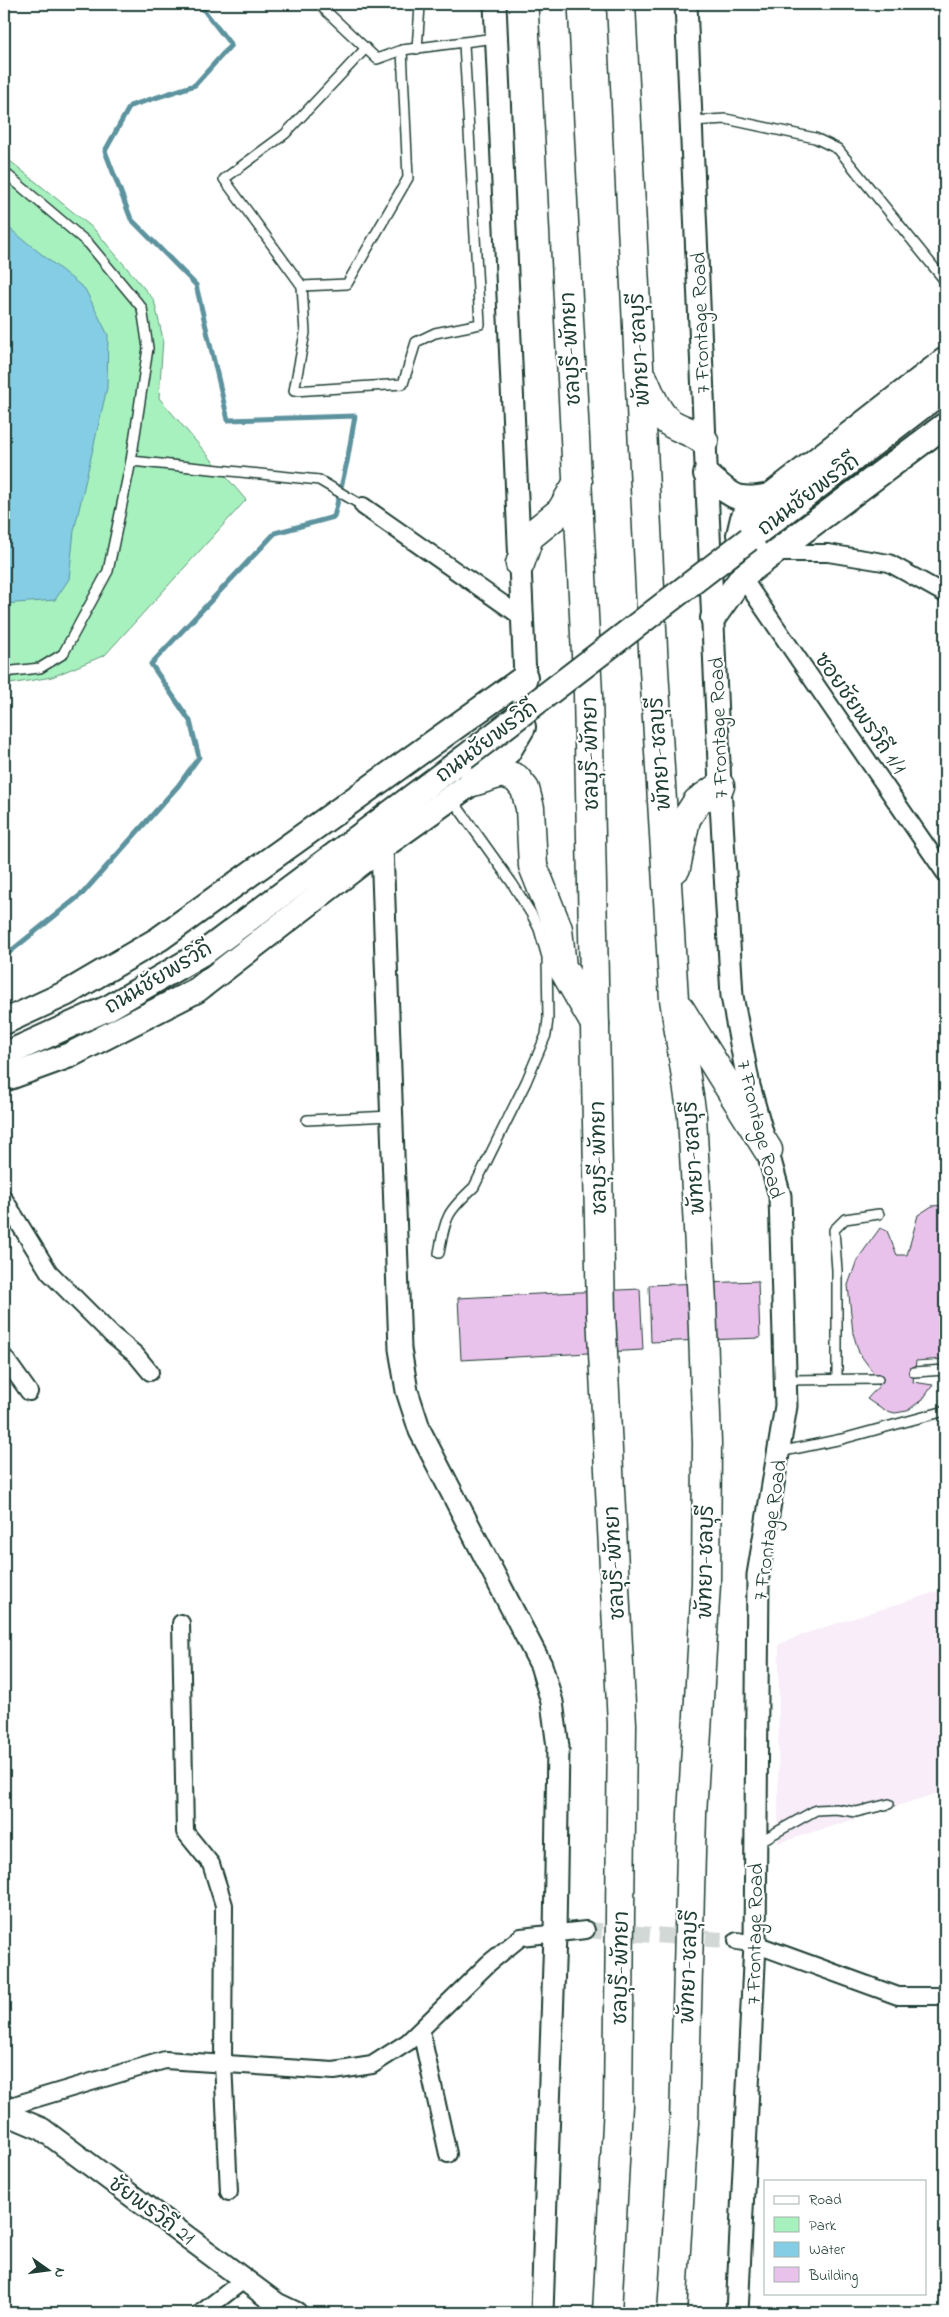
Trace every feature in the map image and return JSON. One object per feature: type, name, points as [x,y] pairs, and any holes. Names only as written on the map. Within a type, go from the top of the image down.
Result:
[{"type":"highway","name":"ชลบุรี-พัทยา","points":[[552,4],[588,694],[601,1314],[622,1724],[618,2105],[607,2313]]},
{"type":"highway","name":"พัทยา-ชลบุรี","points":[[621,4],[654,669],[674,999],[692,1116],[702,1304],[706,1443],[706,1584],[692,1814],[684,2123],[672,2313]]},
{"type":"highway","points":[[640,372],[656,406],[671,424],[694,432],[704,440]]},
{"type":"highway","points":[[520,564],[530,537],[561,511],[578,482]]},
{"type":"highway","points":[[469,770],[502,773],[516,778],[524,789],[530,808],[533,866],[558,929],[562,967],[596,1026]]},
{"type":"highway","points":[[669,907],[686,819],[696,802],[720,786]]},
{"type":"highway","points":[[674,999],[768,1150]]},
{"type":"main road","name":"ถนนชัยพรวิถี","points":[[706,474],[731,495],[747,500],[770,496],[945,360]]},
{"type":"main road","name":"ถนนชัยพรวิถี","points":[[4,1055],[108,1008],[206,951],[469,770],[749,539],[945,389]]},
{"type":"main road","name":"ถนนชัยพรวิถี","points":[[713,618],[742,577],[945,425]]},
{"type":"main road","points":[[770,496],[743,518],[739,535],[749,547],[760,552],[773,553]]},
{"type":"main road","name":"ถนนชัยพรวิถี","points":[[4,1022],[67,993],[158,939],[525,677]]},
{"type":"main road","name":"ถนนชัยพรวิถี","points":[[4,1079],[70,1055],[197,990],[382,847],[451,797],[469,770],[508,752],[523,727]]},
{"type":"street","points":[[495,4],[495,38],[523,618],[525,677],[523,727]]},
{"type":"street","name":"7 Frontage Road","points":[[686,4],[720,786],[732,996],[749,1086],[780,1196],[786,1380],[786,1406],[758,1576],[756,1844],[746,1942],[737,2313]]},
{"type":"street","points":[[363,506],[523,618]]},
{"type":"street","points":[[773,553],[828,553],[889,563],[945,594]]},
{"type":"street","name":"ซอยชัยพรวิถี 1/1","points":[[742,577],[945,873]]},
{"type":"street","points":[[382,847],[400,1349],[407,1391],[420,1431],[541,1665],[552,1702],[558,1747],[555,1934],[542,2313]]},
{"type":"street","points":[[4,1199],[50,1272],[112,1336],[136,1355],[150,1372]]},
{"type":"street","points":[[4,1357],[29,1392]]},
{"type":"street","points":[[181,1623],[185,1832],[211,1864],[224,1905],[223,2062],[229,2192]]},
{"type":"street","points":[[4,2108],[165,2060],[223,2062],[334,2071],[372,2065],[408,2042],[489,1963],[521,1937],[586,1930]]},
{"type":"street","points":[[746,1942],[898,1996],[945,1996]]},
{"type":"street","points":[[420,2031],[448,2154]]},
{"type":"street","name":"ชัยพรวิถี 21","points":[[4,2113],[42,2129],[244,2279],[274,2308],[296,2313]]},
{"type":"street","points":[[201,2313],[244,2279]]},
{"type":"lane","points":[[417,4],[420,6],[417,49]]},
{"type":"lane","points":[[324,9],[377,59],[402,50],[464,44],[495,38]]},
{"type":"lane","points":[[366,48],[285,134],[224,179],[302,286],[305,333],[294,391],[403,384],[416,342],[435,333],[480,324],[464,44]]},
{"type":"lane","points":[[302,286],[347,284],[408,178],[402,50]]},
{"type":"lane","points":[[692,121],[726,119],[815,138],[838,149],[945,281]]},
{"type":"lane","points":[[4,172],[89,244],[142,308],[148,348],[132,461],[108,571],[63,654],[40,668],[4,672]]},
{"type":"lane","points":[[132,461],[319,480],[363,506]]},
{"type":"lane","points":[[438,1253],[445,1222],[458,1201],[474,1187],[540,1052],[548,1019],[548,957],[539,929],[512,883],[451,797]]},
{"type":"lane","points":[[307,1120],[391,1116]]},
{"type":"lane","points":[[837,1378],[837,1270],[834,1230],[846,1219],[879,1214]]},
{"type":"lane","points":[[914,1372],[945,1370]]},
{"type":"lane","points":[[786,1380],[878,1379]]},
{"type":"lane","points":[[779,1452],[842,1439],[945,1410]]},
{"type":"lane","points":[[756,1844],[816,1810],[836,1809],[856,1812],[889,1804]]},
{"type":"shaded area","points":[[945,1589],[945,1791],[778,1843],[779,1644],[807,1633]]},
{"type":"green space","points":[[4,156],[94,229],[154,300],[163,339],[159,398],[246,500],[105,655],[52,677],[4,685]]},
{"type":"water","points":[[4,224],[85,289],[108,335],[107,388],[74,531],[69,579],[55,600],[4,604]]},
{"type":"building","points":[[945,1205],[945,1359],[916,1361],[913,1382],[933,1385],[923,1399],[907,1411],[895,1413],[883,1410],[867,1399],[879,1386],[878,1379],[859,1353],[853,1333],[848,1285],[857,1260],[880,1228],[887,1231],[897,1255],[907,1255],[918,1215],[932,1206]]},
{"type":"building","points":[[758,1281],[760,1338],[651,1342],[649,1285]]},
{"type":"building","points":[[640,1289],[643,1350],[461,1360],[458,1298]]},
{"type":"waterway","points":[[4,955],[83,893],[178,786],[199,757],[190,721],[151,664],[275,533],[334,517],[347,462],[355,416],[228,420],[196,285],[131,219],[105,151],[130,106],[195,85],[231,45],[199,4]]},
{"type":"tunnel","points":[[586,1930],[737,1941]]}]
